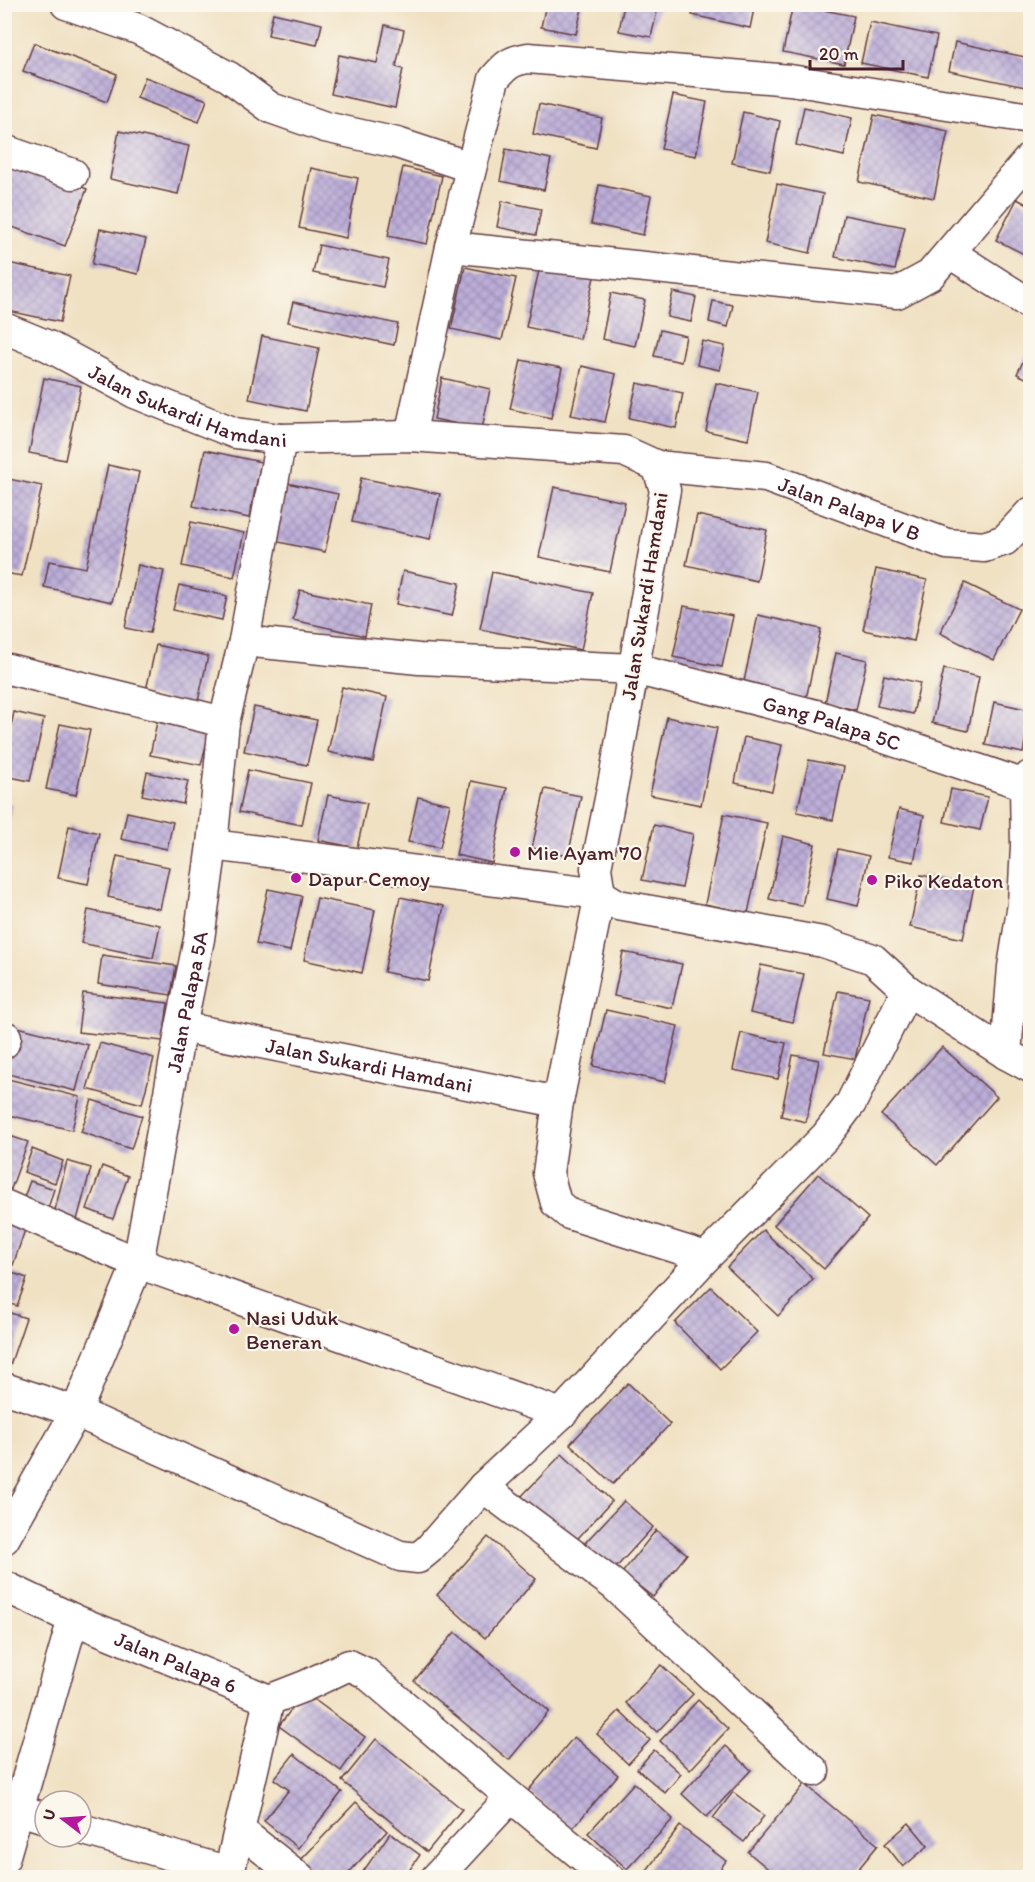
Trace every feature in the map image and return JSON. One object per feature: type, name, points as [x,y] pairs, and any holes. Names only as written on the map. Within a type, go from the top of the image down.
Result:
[{"type":"street","points":[[66,4],[140,17],[271,108],[325,127],[397,143],[470,167]]},
{"type":"street","points":[[410,436],[451,247],[494,79],[504,66],[514,60],[528,58],[790,80],[1030,117]]},
{"type":"street","points":[[4,150],[74,174]]},
{"type":"street","points":[[451,247],[897,293],[930,274],[1030,158]]},
{"type":"street","points":[[950,253],[1030,304]]},
{"type":"street","name":"Jalan Sukardi Hamdani","points":[[4,328],[48,346],[135,393],[235,433],[281,439],[410,436],[624,451],[657,466],[665,490],[596,868],[600,894],[558,1102],[548,1173],[556,1203],[569,1214],[706,1257]]},
{"type":"street","name":"Jalan Palapa 5A","points":[[4,1539],[76,1412],[138,1263],[180,1027],[200,939],[224,722],[244,641],[281,439]]},
{"type":"street","name":"Jalan Palapa V B","points":[[657,466],[766,477],[947,544],[984,547],[1005,540],[1030,513]]},
{"type":"street","name":"Gang Palapa 5C","points":[[244,641],[419,659],[634,669],[816,715],[1028,780]]},
{"type":"street","points":[[4,668],[224,722]]},
{"type":"street","points":[[1018,1060],[1013,968],[1023,904],[1028,780]]},
{"type":"street","points":[[212,844],[600,894],[618,905],[823,942],[873,959],[907,990],[1018,1060]]},
{"type":"street","points":[[4,1388],[76,1412],[400,1556],[418,1558],[429,1549],[483,1487],[561,1414],[706,1257],[826,1136],[851,1103],[907,990]]},
{"type":"street","name":"Jalan Sukardi Hamdani","points":[[180,1027],[558,1102]]},
{"type":"street","points":[[4,1205],[138,1263],[561,1414]]},
{"type":"street","points":[[483,1487],[614,1585],[814,1771]]},
{"type":"street","name":"Jalan Palapa 6","points":[[4,1586],[73,1619],[269,1700]]},
{"type":"street","points":[[4,1859],[22,1811],[73,1619]]},
{"type":"street","points":[[93,1833],[228,1875],[269,1700],[349,1665],[366,1674],[609,1878]]},
{"type":"street","points":[[436,1878],[511,1797]]},
{"type":"street","points":[[239,1830],[300,1878]]},
{"type":"building","points":[[546,4],[583,4],[576,34],[541,27]]},
{"type":"building","points":[[624,4],[659,4],[651,37],[619,31]]},
{"type":"building","points":[[694,4],[755,4],[750,28],[692,15]]},
{"type":"building","points":[[793,4],[854,16],[844,64],[783,52]]},
{"type":"building","points":[[273,13],[322,24],[317,45],[268,35]]},
{"type":"building","points":[[870,22],[937,36],[928,77],[861,63]]},
{"type":"building","points":[[385,25],[404,30],[396,67],[403,69],[395,108],[331,94],[339,55],[377,63]]},
{"type":"building","points":[[955,42],[1030,58],[1030,88],[949,71]]},
{"type":"building","points":[[34,43],[117,74],[107,102],[23,71]]},
{"type":"building","points":[[145,77],[207,100],[199,122],[137,98]]},
{"type":"building","points":[[673,95],[707,102],[696,156],[661,149]]},
{"type":"building","points":[[539,104],[602,118],[596,148],[533,134]]},
{"type":"building","points":[[804,107],[852,118],[844,156],[796,145]]},
{"type":"building","points":[[743,112],[780,121],[770,171],[732,163]]},
{"type":"building","points":[[874,115],[948,131],[934,198],[859,182]]},
{"type":"building","points":[[119,131],[189,146],[178,194],[110,179]]},
{"type":"building","points":[[506,149],[551,159],[544,190],[500,181]]},
{"type":"building","points":[[4,158],[87,189],[65,246],[4,224]]},
{"type":"building","points":[[403,167],[442,176],[427,244],[388,236]]},
{"type":"building","points":[[311,168],[358,178],[346,238],[299,228]]},
{"type":"building","points":[[777,184],[823,194],[810,253],[765,243]]},
{"type":"building","points":[[599,185],[651,196],[643,235],[591,224]]},
{"type":"building","points":[[1017,199],[1030,206],[1030,257],[996,240]]},
{"type":"building","points":[[502,201],[541,209],[536,235],[497,227]]},
{"type":"building","points":[[844,215],[905,227],[895,270],[835,257]]},
{"type":"building","points":[[100,229],[146,239],[138,274],[92,264]]},
{"type":"building","points":[[319,245],[389,260],[383,287],[313,273]]},
{"type":"building","points":[[8,263],[70,276],[60,322],[4,310],[4,278]]},
{"type":"building","points":[[540,266],[594,277],[580,339],[526,327]]},
{"type":"building","points":[[465,267],[516,278],[502,340],[451,329]]},
{"type":"building","points":[[673,292],[696,297],[691,322],[667,317]]},
{"type":"building","points":[[611,293],[645,300],[635,346],[602,339]]},
{"type":"building","points":[[713,301],[733,305],[728,327],[709,322]]},
{"type":"building","points":[[293,302],[398,324],[394,345],[288,322]]},
{"type":"building","points":[[660,330],[686,336],[681,362],[654,356]]},
{"type":"building","points":[[262,336],[319,348],[306,411],[249,399]]},
{"type":"building","points":[[702,341],[725,346],[720,370],[697,365]]},
{"type":"building","points":[[1030,347],[1030,380],[1017,374]]},
{"type":"building","points":[[521,360],[562,368],[551,418],[510,409]]},
{"type":"building","points":[[582,366],[616,374],[605,422],[571,415]]},
{"type":"building","points":[[44,378],[81,386],[65,460],[29,453]]},
{"type":"building","points":[[442,378],[490,389],[482,429],[434,419]]},
{"type":"building","points":[[637,383],[683,393],[676,428],[629,418]]},
{"type":"building","points":[[716,383],[758,392],[748,440],[706,431]]},
{"type":"building","points":[[205,450],[261,462],[249,518],[193,506]]},
{"type":"building","points":[[108,465],[139,472],[112,602],[44,587],[49,561],[86,568]]},
{"type":"building","points":[[4,478],[42,486],[22,576],[4,573]]},
{"type":"building","points":[[361,478],[440,494],[430,539],[352,522]]},
{"type":"building","points":[[287,483],[338,494],[325,552],[274,541]]},
{"type":"building","points":[[554,487],[625,502],[610,572],[539,557]]},
{"type":"building","points":[[697,515],[767,530],[757,581],[686,565]]},
{"type":"building","points":[[191,522],[244,533],[234,577],[182,566]]},
{"type":"building","points":[[138,565],[164,571],[150,633],[125,628]]},
{"type":"building","points":[[876,569],[927,580],[914,641],[863,630]]},
{"type":"building","points":[[403,571],[460,583],[452,616],[396,604]]},
{"type":"building","points":[[492,572],[593,593],[581,650],[480,629]]},
{"type":"building","points":[[965,583],[1019,609],[994,660],[940,633]]},
{"type":"building","points":[[179,585],[227,596],[222,620],[173,610]]},
{"type":"building","points":[[300,590],[371,605],[365,636],[293,620]]},
{"type":"building","points":[[684,606],[733,616],[722,667],[673,657]]},
{"type":"building","points":[[758,615],[821,629],[806,699],[743,686]]},
{"type":"building","points":[[156,645],[208,656],[197,706],[145,695]]},
{"type":"building","points":[[836,653],[867,660],[856,710],[825,703]]},
{"type":"building","points":[[944,669],[979,677],[968,731],[932,723]]},
{"type":"building","points":[[884,675],[920,683],[913,714],[877,706]]},
{"type":"building","points":[[342,687],[387,697],[373,762],[328,752]]},
{"type":"building","points":[[994,702],[1030,710],[1023,753],[985,745]]},
{"type":"building","points":[[254,707],[317,720],[307,765],[244,751]]},
{"type":"building","points":[[14,712],[44,719],[30,781],[5,776],[5,757]]},
{"type":"building","points":[[667,717],[717,728],[701,805],[650,795]]},
{"type":"building","points":[[157,722],[209,733],[201,765],[150,755]]},
{"type":"building","points":[[60,724],[90,730],[76,795],[46,789]]},
{"type":"building","points":[[744,737],[782,745],[772,791],[735,783]]},
{"type":"building","points":[[809,760],[844,767],[833,820],[797,812]]},
{"type":"building","points":[[248,770],[311,783],[302,825],[239,812]]},
{"type":"building","points":[[147,772],[188,781],[183,804],[142,795]]},
{"type":"building","points":[[471,781],[507,788],[492,863],[456,855]]},
{"type":"building","points":[[545,789],[581,796],[568,856],[532,848]]},
{"type":"building","points":[[951,789],[988,797],[980,830],[944,822]]},
{"type":"building","points":[[328,795],[367,803],[357,848],[318,840]]},
{"type":"building","points":[[418,797],[450,804],[440,848],[408,842]]},
{"type":"building","points":[[4,803],[12,804],[7,826],[4,825]]},
{"type":"building","points":[[899,809],[924,815],[914,862],[888,857]]},
{"type":"building","points":[[127,812],[173,822],[167,849],[121,839]]},
{"type":"building","points":[[724,814],[767,823],[748,913],[705,904]]},
{"type":"building","points":[[654,825],[693,834],[682,888],[642,880]]},
{"type":"building","points":[[69,826],[99,833],[88,884],[58,878]]},
{"type":"building","points":[[783,836],[815,844],[802,906],[769,899]]},
{"type":"building","points":[[838,849],[869,856],[858,906],[827,899]]},
{"type":"building","points":[[117,856],[169,867],[160,909],[108,897]]},
{"type":"building","points":[[921,875],[974,886],[963,939],[910,927]]},
{"type":"building","points":[[268,889],[302,896],[290,951],[256,944]]},
{"type":"building","points":[[400,897],[444,906],[428,981],[384,972]]},
{"type":"building","points":[[317,898],[375,910],[362,973],[304,960]]},
{"type":"building","points":[[88,910],[160,925],[153,958],[81,943]]},
{"type":"building","points":[[623,952],[682,964],[672,1008],[614,996]]},
{"type":"building","points":[[102,955],[176,966],[171,995],[98,984]]},
{"type":"building","points":[[761,965],[804,974],[793,1022],[750,1013]]},
{"type":"building","points":[[838,991],[869,997],[855,1059],[824,1053]]},
{"type":"building","points":[[83,993],[168,1003],[163,1041],[78,1032]]},
{"type":"building","points":[[606,1010],[678,1026],[665,1082],[593,1066]]},
{"type":"building","points":[[14,1026],[88,1045],[76,1091],[4,1073]]},
{"type":"building","points":[[741,1033],[786,1043],[778,1079],[733,1070]]},
{"type":"building","points":[[100,1043],[154,1058],[142,1104],[87,1089]]},
{"type":"building","points":[[942,1047],[997,1097],[937,1165],[881,1115]]},
{"type":"building","points":[[793,1055],[819,1060],[806,1122],[781,1116]]},
{"type":"building","points":[[4,1078],[80,1097],[72,1130],[4,1114]]},
{"type":"building","points":[[92,1100],[142,1116],[131,1149],[81,1132]]},
{"type":"building","points":[[4,1134],[28,1142],[11,1189],[4,1187]]},
{"type":"building","points":[[32,1149],[63,1161],[55,1183],[24,1172]]},
{"type":"building","points":[[67,1161],[91,1168],[77,1220],[54,1214]]},
{"type":"building","points":[[102,1166],[128,1176],[113,1219],[87,1209]]},
{"type":"building","points":[[818,1174],[868,1218],[824,1269],[774,1225]]},
{"type":"building","points":[[30,1181],[54,1189],[47,1212],[22,1203]]},
{"type":"building","points":[[4,1220],[26,1227],[13,1265],[4,1263]]},
{"type":"building","points":[[763,1230],[813,1279],[778,1316],[727,1267]]},
{"type":"building","points":[[4,1270],[27,1278],[17,1306],[4,1302]]},
{"type":"building","points":[[711,1287],[757,1332],[720,1369],[675,1323]]},
{"type":"building","points":[[4,1311],[26,1318],[5,1380],[4,1380]]},
{"type":"building","points":[[628,1383],[670,1424],[613,1484],[570,1444]]},
{"type":"building","points":[[562,1454],[612,1501],[569,1548],[518,1500]]},
{"type":"building","points":[[624,1501],[653,1527],[612,1572],[583,1545]]},
{"type":"building","points":[[656,1530],[687,1554],[653,1597],[622,1573]]},
{"type":"building","points":[[488,1537],[536,1579],[485,1638],[437,1595]]},
{"type":"building","points":[[455,1632],[549,1711],[509,1760],[414,1681]]},
{"type":"building","points":[[661,1665],[693,1694],[657,1732],[626,1703]]},
{"type":"building","points":[[304,1692],[365,1737],[341,1771],[279,1726]]},
{"type":"building","points":[[698,1700],[728,1729],[690,1770],[660,1741]]},
{"type":"building","points":[[619,1711],[650,1740],[628,1764],[597,1734]]},
{"type":"building","points":[[574,1737],[618,1775],[572,1829],[528,1791]]},
{"type":"building","points":[[376,1739],[462,1809],[427,1852],[342,1781]]},
{"type":"building","points":[[726,1746],[751,1770],[707,1817],[682,1794]]},
{"type":"building","points":[[654,1750],[681,1774],[665,1793],[637,1769]]},
{"type":"building","points":[[294,1754],[342,1792],[298,1848],[264,1821],[289,1790],[274,1779]]},
{"type":"building","points":[[634,1783],[673,1819],[627,1869],[588,1833]]},
{"type":"building","points":[[805,1784],[878,1845],[851,1878],[779,1878],[748,1852]]},
{"type":"building","points":[[733,1792],[764,1816],[744,1842],[713,1818]]},
{"type":"building","points":[[356,1802],[387,1831],[344,1878],[315,1878],[299,1862]]},
{"type":"building","points":[[909,1823],[928,1846],[903,1867],[885,1844]]},
{"type":"building","points":[[680,1826],[726,1861],[714,1878],[641,1878]]},
{"type":"building","points":[[390,1833],[420,1855],[404,1878],[368,1878],[362,1873]]},
{"type":"place","name":"Mie Ayam 70","points":[[515,852]]},
{"type":"place","name":"Dapur Cemoy","points":[[296,878]]},
{"type":"place","name":"Piko Kedaton","points":[[872,880]]},
{"type":"place","name":"Nasi Uduk Beneran","points":[[234,1329]]}]
